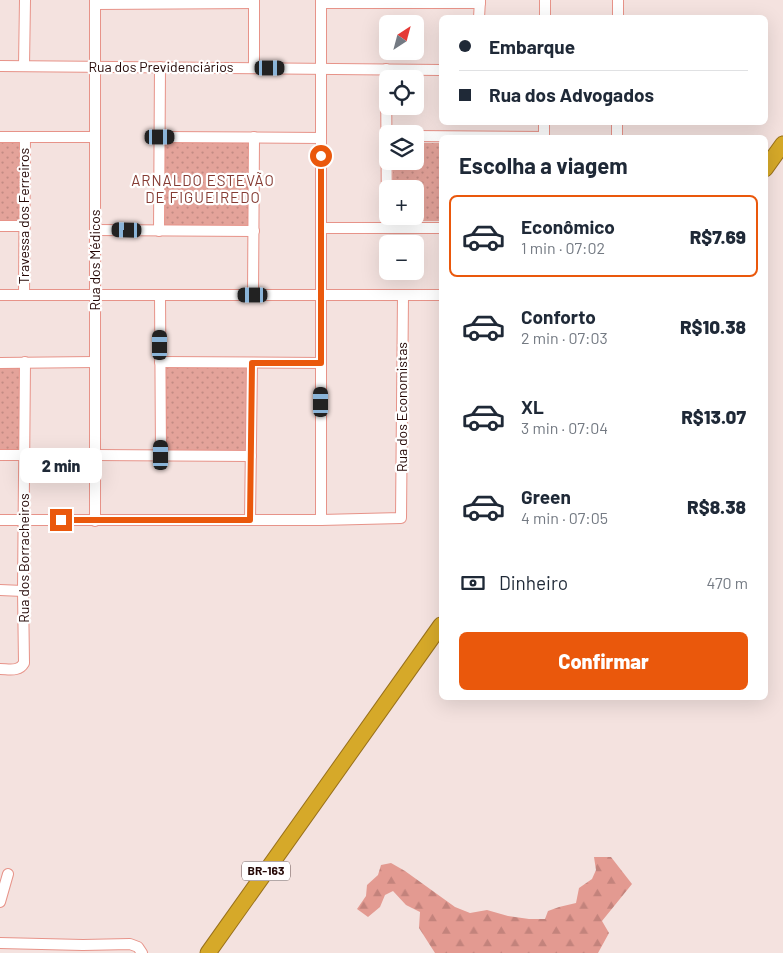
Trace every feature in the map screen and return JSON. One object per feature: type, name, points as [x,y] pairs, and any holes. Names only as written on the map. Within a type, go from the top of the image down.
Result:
[{"type":"highway","points":[[768,165],[783,144]]},
{"type":"highway","name":"BR-163","points":[[208,953],[439,628]]},
{"type":"street","points":[[24,66],[25,0]]},
{"type":"street","points":[[544,0],[544,15]]},
{"type":"street","points":[[618,0],[618,15]]},
{"type":"street","points":[[0,520],[321,520],[320,2],[480,1],[479,15]]},
{"type":"street","points":[[95,2],[254,2],[254,68]]},
{"type":"street","name":"Rua dos Médicos","points":[[95,2],[95,521]]},
{"type":"street","name":"Rua dos Previdenciários","points":[[0,66],[439,70]]},
{"type":"street","points":[[159,231],[160,67]]},
{"type":"street","points":[[386,69],[387,125]]},
{"type":"street","points":[[424,136],[439,136]]},
{"type":"street","points":[[0,137],[95,137]]},
{"type":"street","name":"Travessa dos Ferreiros","points":[[24,295],[25,137]]},
{"type":"street","points":[[160,137],[321,138]]},
{"type":"street","points":[[253,295],[254,137]]},
{"type":"street","points":[[387,170],[387,228]]},
{"type":"street","points":[[0,226],[25,226]]},
{"type":"street","points":[[321,228],[439,228]]},
{"type":"street","points":[[95,230],[254,231]]},
{"type":"street","points":[[0,295],[439,295]]},
{"type":"street","points":[[160,295],[161,455]]},
{"type":"street","name":"Rua dos Economistas","points":[[321,520],[401,518],[403,295]]},
{"type":"street","points":[[0,362],[95,362]]},
{"type":"street","name":"Rua dos Borracheiros","points":[[0,669],[18,669],[24,663],[24,362]]},
{"type":"street","points":[[160,362],[321,363]]},
{"type":"street","points":[[250,520],[252,363]]},
{"type":"street","points":[[0,455],[24,455]]},
{"type":"street","points":[[95,455],[251,456]]},
{"type":"street","points":[[0,590],[23,591]]},
{"type":"street","points":[[0,902],[8,874]]},
{"type":"street","points":[[0,943],[80,949],[130,944],[138,947],[142,953]]},
{"type":"street","points":[[11,953],[18,943]]},
{"type":"green space","points":[[594,857],[611,857],[632,884],[602,921],[609,933],[598,953],[435,953],[419,928],[420,912],[406,905],[393,891],[385,895],[380,907],[368,917],[357,909],[366,896],[367,885],[378,875],[381,865],[391,863],[455,907],[470,913],[487,910],[508,916],[545,919],[548,911],[576,903],[579,888],[592,879],[596,870]]},
{"type":"shaded area","points":[[165,142],[249,142],[249,227],[164,227]]},
{"type":"shaded area","points":[[0,143],[19,143],[19,221],[0,221]]},
{"type":"shaded area","points":[[424,143],[439,143],[439,221],[424,221],[424,180],[393,180],[393,170],[424,170]]},
{"type":"shaded area","points":[[0,367],[19,367],[19,450],[0,450]]},
{"type":"shaded area","points":[[165,367],[248,367],[247,451],[165,451]]},
{"type":"district","name":"ARNALDO ESTEVÃO DE FIGUEIREDO","points":[[203,190]]},
{"type":"route","points":[[61,520],[250,520],[252,363],[321,363],[321,156]]}]
